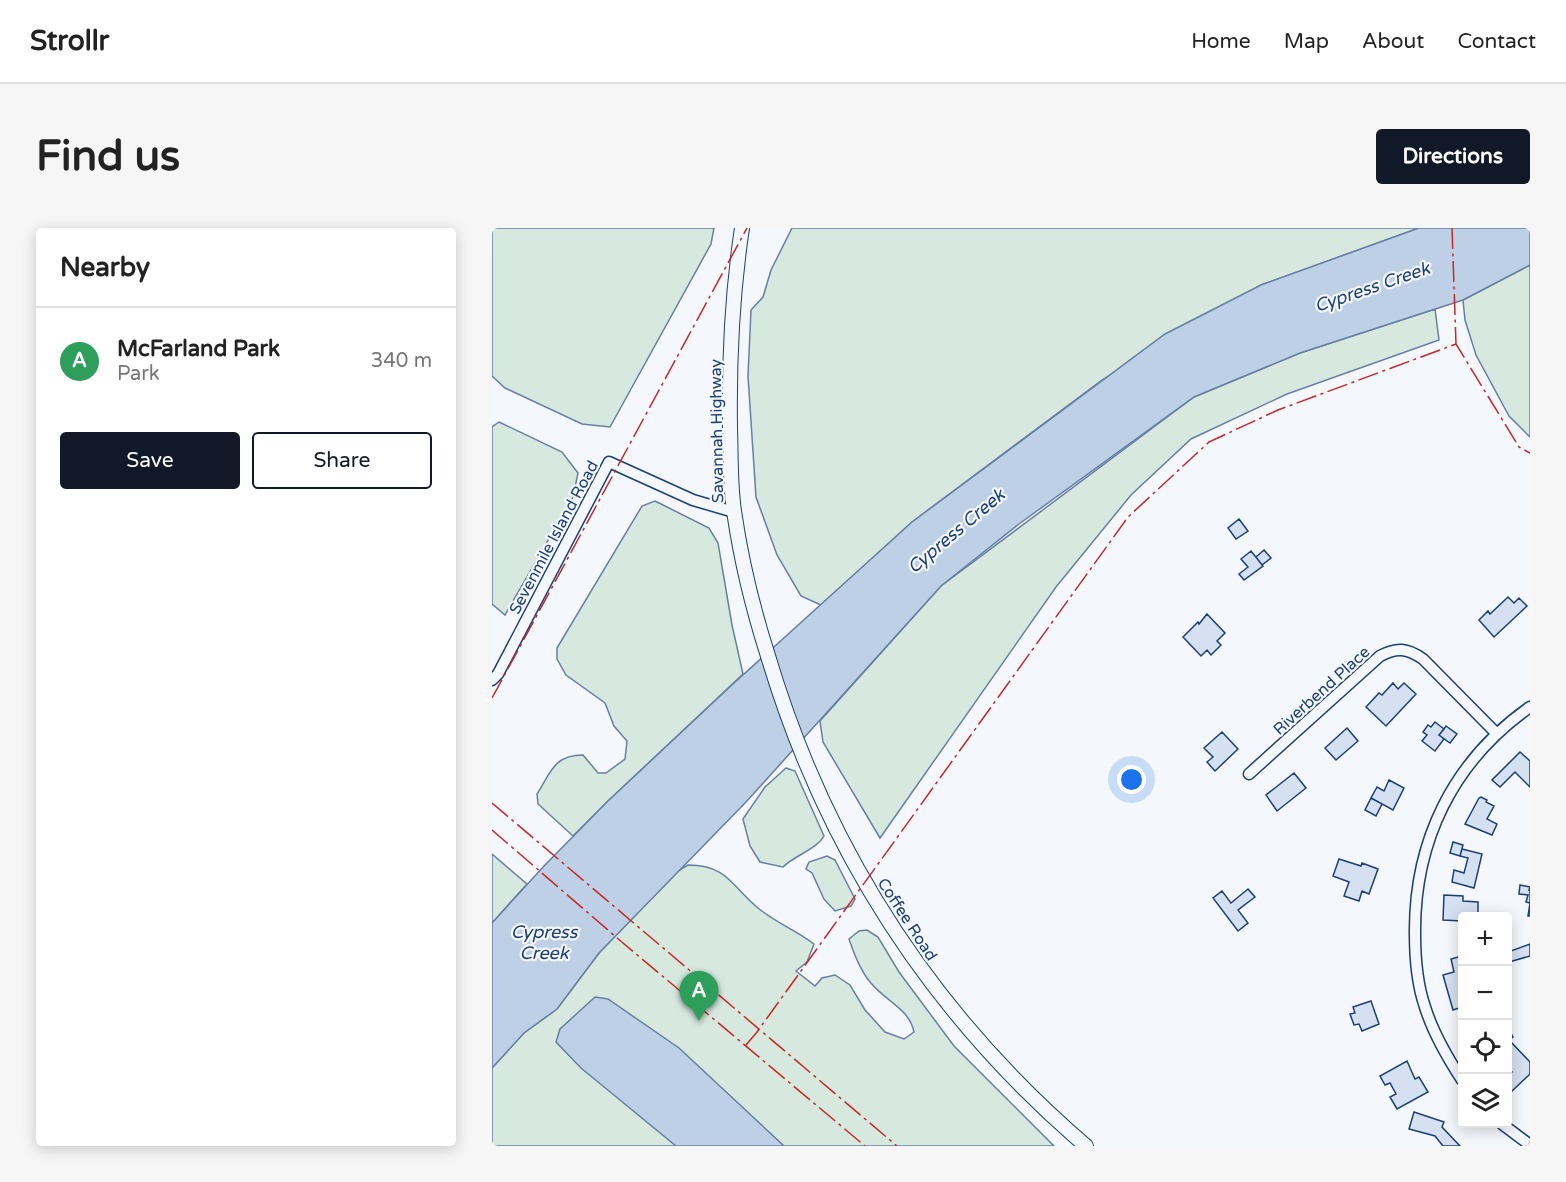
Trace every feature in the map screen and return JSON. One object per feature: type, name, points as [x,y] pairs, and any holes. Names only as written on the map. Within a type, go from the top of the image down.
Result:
[{"type":"main road","name":"Savannah Highway","points":[[742,228],[730,358],[731,486],[734,512],[752,598],[770,665]]},
{"type":"main road","name":"Coffee Road","points":[[770,665],[789,721],[828,817],[876,902],[935,989],[965,1025],[1020,1085],[1086,1146]]},
{"type":"street","name":"Sevenmile Island Road","points":[[492,680],[498,674],[609,462],[693,500],[734,512]]},
{"type":"street","name":"Riverbend Place","points":[[1249,774],[1380,656],[1402,648],[1423,659],[1496,733]]},
{"type":"street","points":[[1459,1074],[1432,1027],[1421,994],[1415,948],[1416,902],[1421,868],[1434,823],[1456,782],[1496,733],[1530,707]]},
{"type":"street","points":[[1507,1128],[1530,1145]]},
{"type":"shaded area","points":[[492,228],[714,228],[711,244],[610,427],[582,424],[505,388],[492,376]]},
{"type":"shaded area","points":[[792,228],[1419,228],[1261,285],[1102,380],[912,522],[821,605],[801,596],[777,555],[756,497],[748,376],[751,310],[763,297],[771,270]]},
{"type":"shaded area","points":[[1530,265],[1530,437],[1509,416],[1476,355],[1465,320],[1463,300]]},
{"type":"shaded area","points":[[1435,309],[1439,340],[1287,394],[1191,439],[1131,495],[1056,587],[880,838],[823,742],[820,721],[941,586],[1194,397],[1300,353]]},
{"type":"shaded area","points":[[499,422],[562,452],[578,473],[573,497],[505,615],[492,604],[492,427]]},
{"type":"shaded area","points":[[655,501],[709,528],[718,543],[743,674],[573,836],[538,804],[537,794],[554,766],[566,758],[583,755],[598,773],[606,773],[625,759],[627,741],[614,726],[605,703],[566,675],[557,659],[557,648],[642,506]]},
{"type":"shaded area","points":[[786,768],[795,771],[824,836],[816,845],[783,867],[760,862],[750,846],[743,819],[765,787]]},
{"type":"shaded area","points":[[492,854],[527,884],[492,923]]},
{"type":"shaded area","points":[[827,856],[835,860],[855,899],[851,906],[835,911],[824,899],[812,873],[806,869],[809,862]]},
{"type":"shaded area","points":[[688,865],[701,866],[721,873],[765,913],[814,944],[807,962],[796,971],[815,986],[822,978],[835,975],[850,985],[865,1010],[885,1032],[904,1039],[914,1032],[911,1024],[902,1011],[876,989],[866,977],[849,939],[859,931],[867,930],[878,937],[899,972],[954,1046],[1054,1146],[492,1146],[492,1068],[524,1033],[557,1009],[599,953],[676,872]]},
{"type":"water","name":"Cypress Creek","points":[[1419,228],[1530,228],[1530,265],[1463,300],[1300,353],[1194,397],[1019,524],[941,586],[746,802],[599,953],[557,1009],[524,1033],[492,1068],[492,923],[608,801],[734,683],[912,522],[1165,334],[1261,285]]},
{"type":"water","points":[[595,997],[608,999],[679,1048],[784,1146],[676,1146],[581,1068],[556,1042],[560,1029]]},
{"type":"building","points":[[1239,519],[1248,531],[1236,539],[1228,528]]},
{"type":"building","points":[[1264,550],[1271,558],[1262,565],[1256,557]]},
{"type":"building","points":[[1251,551],[1263,566],[1244,580],[1239,574],[1248,567],[1241,559]]},
{"type":"building","points":[[1508,597],[1514,603],[1519,598],[1527,606],[1494,637],[1479,620],[1488,611],[1490,614]]},
{"type":"building","points":[[1207,614],[1225,633],[1217,641],[1221,645],[1211,655],[1207,650],[1201,656],[1183,637]]},
{"type":"building","points":[[1393,683],[1398,689],[1404,683],[1416,694],[1386,726],[1366,707],[1379,693],[1382,695]]},
{"type":"building","points":[[1435,722],[1444,729],[1439,735],[1444,739],[1435,751],[1422,741],[1427,735],[1423,732],[1428,725],[1431,727]]},
{"type":"building","points":[[1446,726],[1457,734],[1450,743],[1439,735]]},
{"type":"building","points":[[1347,728],[1358,741],[1336,760],[1325,748]]},
{"type":"building","points":[[1222,732],[1238,749],[1215,771],[1207,762],[1213,757],[1204,748]]},
{"type":"building","points":[[1520,752],[1530,761],[1530,787],[1515,772],[1500,787],[1492,780]]},
{"type":"building","points":[[1294,773],[1306,788],[1277,811],[1266,795]]},
{"type":"building","points":[[1389,780],[1404,788],[1393,810],[1371,798],[1377,787],[1384,791]]},
{"type":"building","points":[[1481,797],[1494,806],[1487,819],[1497,824],[1492,835],[1465,824]]},
{"type":"building","points":[[1371,798],[1382,804],[1376,816],[1365,810]]},
{"type":"building","points":[[1453,842],[1463,845],[1460,856],[1450,853]]},
{"type":"building","points":[[1462,849],[1482,854],[1474,888],[1452,882],[1454,870],[1464,873],[1468,858],[1460,856]]},
{"type":"building","points":[[1339,859],[1361,866],[1362,863],[1378,869],[1369,894],[1362,891],[1359,901],[1344,896],[1349,882],[1333,876]]},
{"type":"building","points":[[1520,885],[1530,887],[1530,903],[1526,902],[1528,895],[1519,894]]},
{"type":"building","points":[[1248,889],[1255,897],[1238,910],[1248,923],[1238,931],[1213,898],[1222,891],[1231,903]]},
{"type":"building","points":[[1444,895],[1463,896],[1463,901],[1478,902],[1478,912],[1458,912],[1458,921],[1443,920]]},
{"type":"building","points":[[1530,944],[1530,956],[1512,961],[1512,951]]},
{"type":"building","points":[[1458,957],[1458,1008],[1453,1010],[1443,975],[1454,972],[1451,959]]},
{"type":"building","points":[[1371,1001],[1379,1024],[1362,1031],[1359,1024],[1354,1025],[1350,1014],[1355,1013],[1353,1007]]},
{"type":"building","points":[[1512,1043],[1530,1062],[1530,1074],[1512,1091]]},
{"type":"building","points":[[1407,1061],[1415,1079],[1419,1077],[1428,1092],[1397,1109],[1390,1097],[1396,1094],[1390,1083],[1385,1085],[1380,1076]]},
{"type":"building","points":[[1414,1112],[1444,1122],[1442,1127],[1460,1146],[1443,1146],[1435,1136],[1409,1129]]},
{"type":"power","points":[[492,698],[747,228]]},
{"type":"power","points":[[1452,228],[1456,344]]},
{"type":"power","points":[[746,1045],[1128,517],[1209,442],[1278,410],[1456,344],[1519,447],[1530,453]]},
{"type":"power","points":[[492,803],[897,1146]]},
{"type":"power","points":[[492,830],[865,1146]]},
{"type":"place","name":"McFarland Park","points":[[699,1021]]}]
